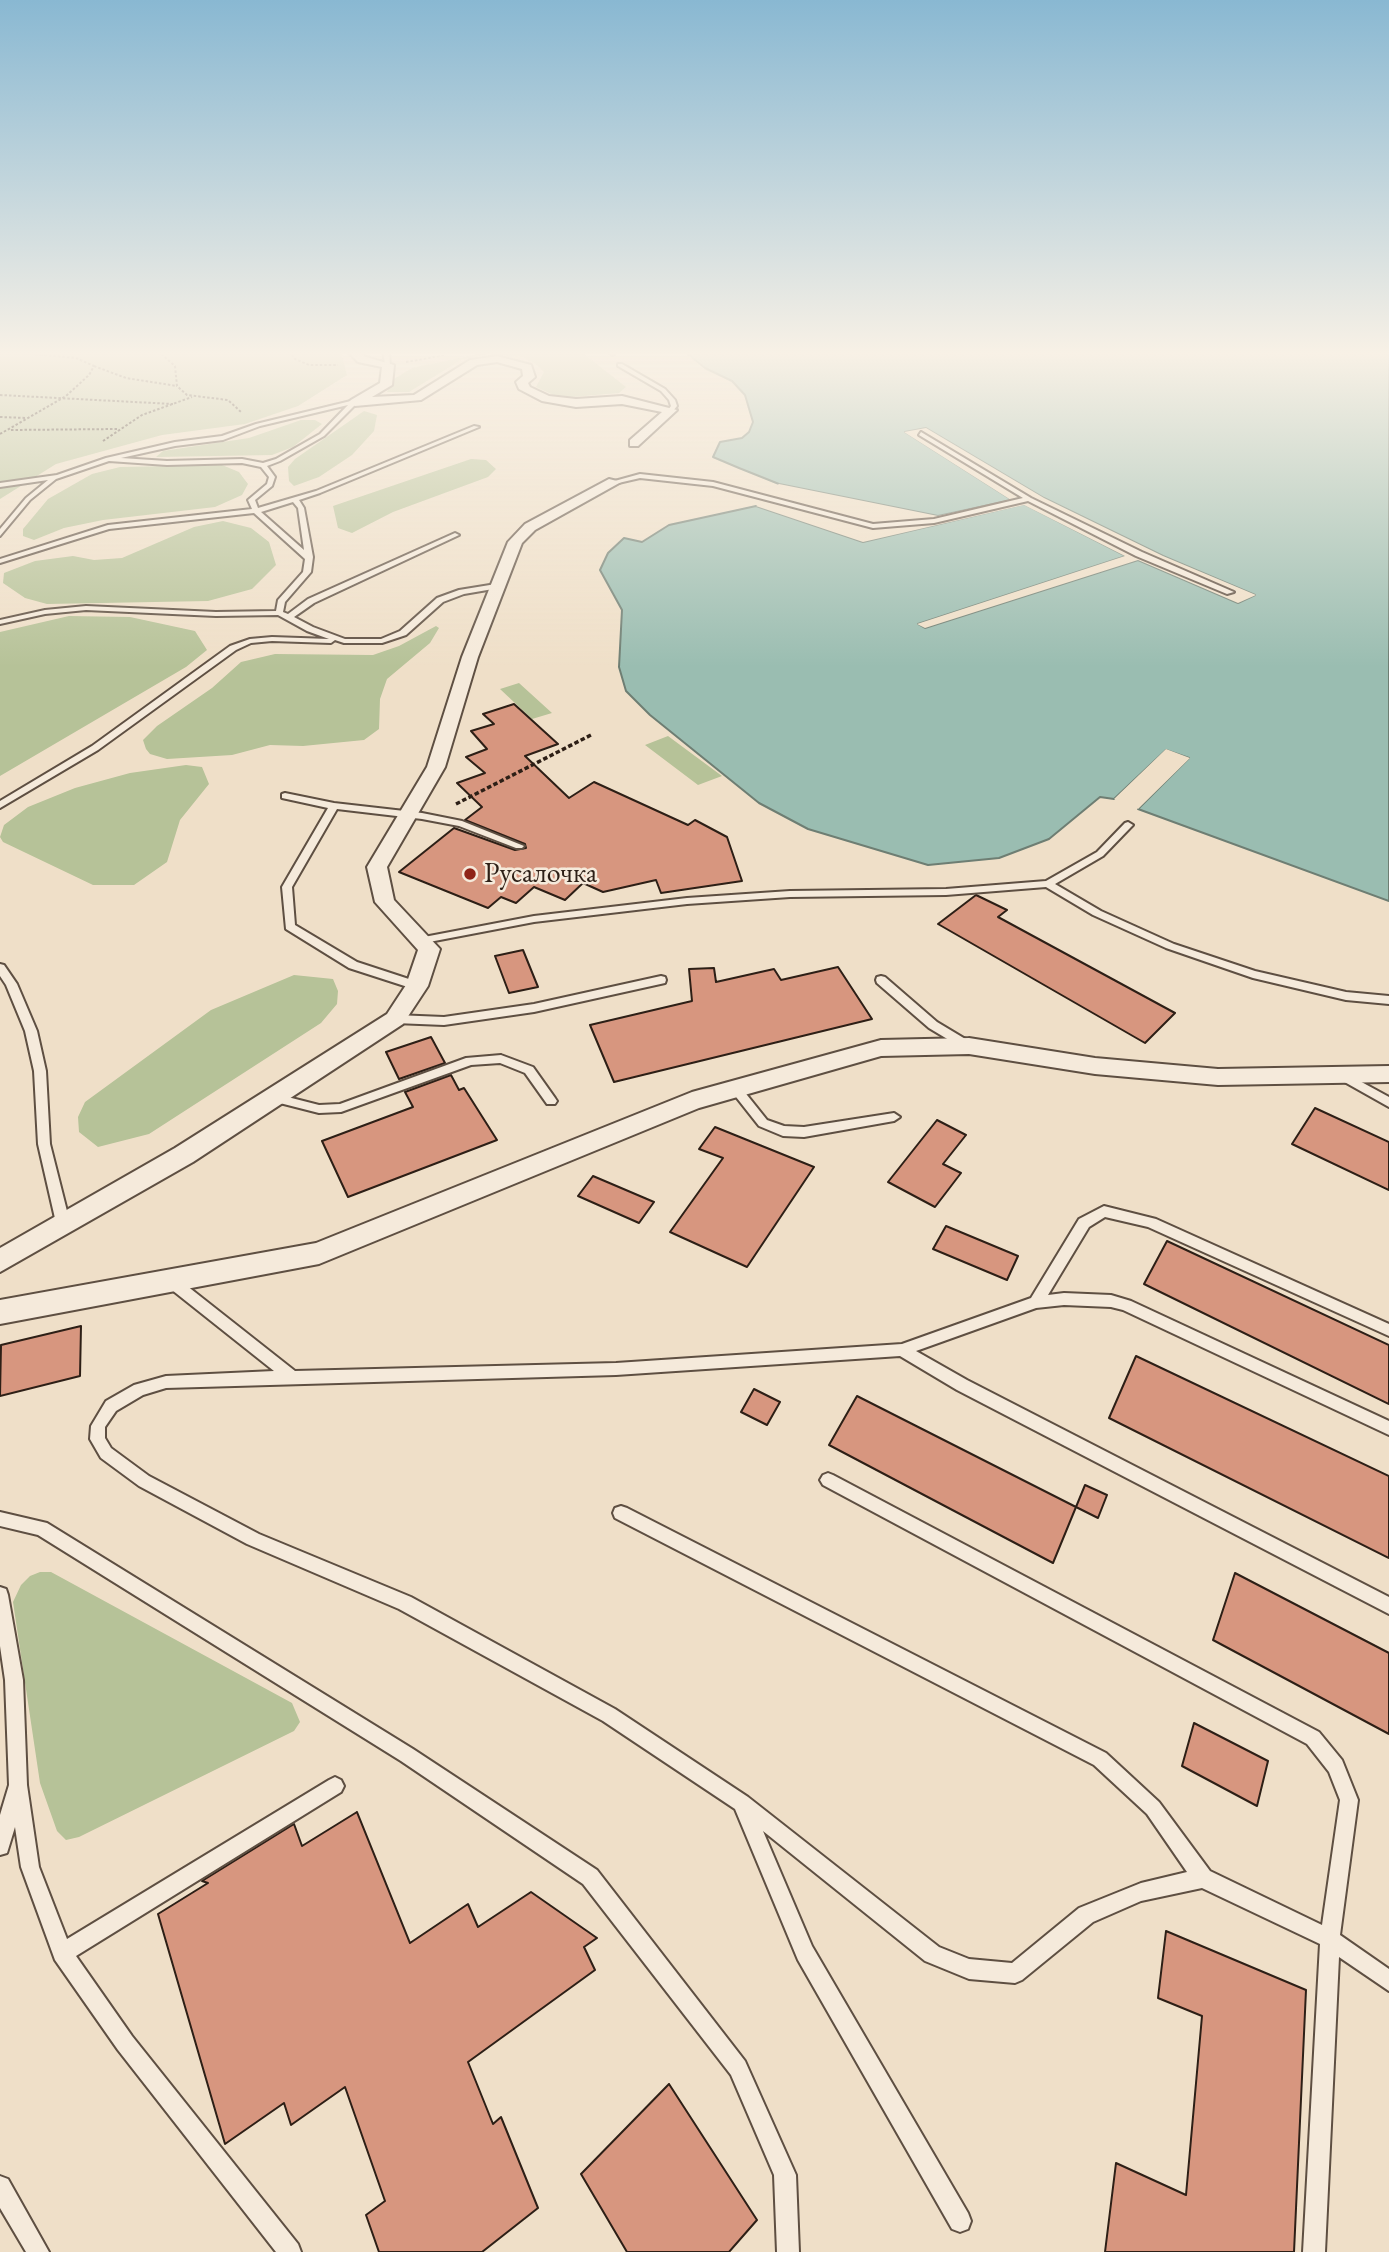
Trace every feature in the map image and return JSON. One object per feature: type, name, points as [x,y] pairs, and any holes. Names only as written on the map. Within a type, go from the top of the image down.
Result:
[{"type":"street","points":[[0,1261],[64,1227],[184,1156],[396,1019],[417,986],[429,949],[424,940],[385,902],[379,886],[377,867],[416,815],[436,767],[496,586],[515,542],[530,527],[614,482]]},
{"type":"street","points":[[0,1312],[319,1253],[630,1124],[735,1088],[881,1048],[969,1046],[1095,1066],[1218,1077],[1345,1077],[1389,1074]]},
{"type":"lane","points":[[0,485],[58,477],[121,456]]},
{"type":"lane","points":[[108,459],[167,463],[221,460],[262,465],[285,456]]},
{"type":"lane","points":[[0,562],[108,527],[256,511],[295,500],[402,456]]},
{"type":"lane","points":[[958,456],[1029,499],[1139,554],[1230,592]]},
{"type":"lane","points":[[262,465],[272,477],[270,485],[251,500],[256,511],[309,558]]},
{"type":"lane","points":[[0,534],[28,499],[58,477]]},
{"type":"lane","points":[[614,482],[640,477],[713,484],[873,526],[934,521],[1029,499]]},
{"type":"lane","points":[[279,613],[281,602],[307,572],[309,558],[301,508],[295,500]]},
{"type":"lane","points":[[288,618],[311,601],[456,535]]},
{"type":"lane","points":[[0,805],[95,748],[233,648],[250,641],[272,639],[382,640],[404,633],[440,600],[462,592],[496,586]]},
{"type":"lane","points":[[0,622],[45,612],[86,608],[216,614],[279,613],[344,641]]},
{"type":"lane","points":[[285,796],[334,806],[416,815],[462,824],[519,846]]},
{"type":"lane","points":[[334,806],[287,887],[290,927],[353,965],[417,986]]},
{"type":"lane","points":[[424,940],[534,919],[687,901],[790,894],[946,892],[1048,884],[1101,854],[1128,825]]},
{"type":"lane","points":[[1048,884],[1097,912],[1170,946],[1253,974],[1346,996],[1389,1000]]},
{"type":"lane","points":[[0,968],[11,984],[31,1031],[40,1071],[44,1144],[64,1227]]},
{"type":"lane","points":[[396,1019],[444,1020],[534,1008],[661,980]]},
{"type":"lane","points":[[881,980],[933,1025],[969,1046]]},
{"type":"lane","points":[[272,1097],[319,1109],[341,1108],[470,1061],[501,1059],[529,1070],[551,1101]]},
{"type":"lane","points":[[1345,1077],[1389,1103]]},
{"type":"lane","points":[[735,1088],[763,1123],[783,1131],[804,1132],[894,1117]]},
{"type":"lane","points":[[1036,1302],[1084,1223],[1104,1211],[1151,1223],[1389,1330]]},
{"type":"lane","points":[[172,1282],[253,1343],[292,1377]]},
{"type":"lane","points":[[1203,1878],[1141,1892],[1086,1915],[1015,1973],[969,1969],[932,1954],[742,1803],[609,1715],[405,1603],[253,1539],[144,1481],[106,1453],[97,1438],[98,1426],[111,1406],[139,1390],[166,1382],[616,1369],[902,1350],[1036,1302],[1096,1299],[1126,1304],[1389,1428]]},
{"type":"lane","points":[[902,1350],[987,1398],[1389,1606]]},
{"type":"lane","points":[[828,1480],[1312,1738],[1336,1766],[1349,1800],[1330,1939],[1314,2252]]},
{"type":"lane","points":[[621,1513],[1100,1759],[1153,1808],[1203,1878],[1330,1939],[1389,1981]]},
{"type":"lane","points":[[0,1519],[41,1528],[407,1755],[590,1877],[738,2068],[785,2175],[788,2252]]},
{"type":"lane","points":[[0,1595],[14,1680],[18,1785],[30,1867],[62,1953],[125,2043],[290,2252]]},
{"type":"lane","points":[[0,1846],[18,1785]]},
{"type":"lane","points":[[62,1953],[335,1786]]},
{"type":"lane","points":[[742,1803],[805,1953],[960,2221]]},
{"type":"lane","points":[[0,2187],[38,2252]]},
{"type":"path","points":[[94,456],[108,459]]},
{"type":"path","points":[[416,815],[459,803],[591,735]]},
{"type":"green space","points":[[0,456],[85,456],[56,464],[0,499]]},
{"type":"green space","points":[[299,456],[350,456],[319,477],[294,486],[289,481],[288,467]]},
{"type":"green space","points":[[471,459],[486,460],[496,469],[488,477],[393,512],[352,533],[338,528],[333,506]]},
{"type":"green space","points":[[222,465],[239,472],[248,484],[242,495],[215,507],[103,520],[64,528],[34,540],[23,536],[23,529],[48,499],[92,474],[120,467]]},
{"type":"green space","points":[[223,521],[251,528],[269,542],[276,565],[252,589],[208,601],[47,604],[25,598],[3,583],[4,573],[35,561],[73,556],[94,560],[122,558],[194,527]]},
{"type":"green space","points":[[69,616],[130,617],[195,631],[207,650],[186,667],[0,776],[0,632]]},
{"type":"green space","points":[[436,626],[439,628],[430,643],[387,679],[380,699],[379,729],[364,740],[303,746],[270,745],[232,755],[167,759],[150,754],[146,749],[143,740],[157,726],[212,688],[241,662],[275,654],[373,655],[399,646]]},
{"type":"green space","points":[[519,683],[552,713],[532,719],[500,689]]},
{"type":"green space","points":[[668,736],[722,776],[698,785],[645,745]]},
{"type":"green space","points":[[186,765],[202,767],[209,784],[180,820],[167,862],[134,885],[93,885],[3,842],[0,837],[4,825],[28,807],[75,788],[130,773]]},
{"type":"green space","points":[[294,975],[333,979],[338,991],[337,1004],[321,1023],[149,1134],[98,1147],[79,1132],[78,1117],[85,1102],[211,1010]]},
{"type":"green space","points":[[51,1572],[292,1703],[300,1722],[294,1731],[79,1837],[66,1840],[57,1831],[40,1783],[13,1602],[21,1585],[30,1576]]},
{"type":"water","points":[[943,456],[1012,500],[938,516],[779,484],[713,457]]},
{"type":"water","points":[[973,456],[1389,456],[1389,901],[1138,809],[1189,758],[1166,750],[1114,799],[1100,797],[1049,839],[999,858],[928,865],[808,829],[759,803],[650,715],[626,691],[619,667],[622,610],[600,570],[608,553],[624,538],[642,542],[669,525],[756,506],[863,542],[1024,504],[1126,556],[918,624],[925,628],[1138,560],[1238,603],[1255,595],[1163,556],[1044,498]]},
{"type":"pier","points":[[942,456],[948,456],[1013,497],[1014,502],[938,520],[776,486],[779,484],[938,516],[1011,500]]},
{"type":"pier","points":[[967,456],[973,456],[1044,498],[1163,556],[1256,595],[1238,603],[1138,560],[925,628],[917,624],[1125,556],[1024,505],[863,542],[756,506],[759,504],[863,538],[1024,501],[1129,555],[1127,559],[1085,573],[1138,557],[1238,599],[1247,595],[1161,559],[1043,501]]},
{"type":"pier","points":[[1166,749],[1190,758],[1138,809],[1135,807],[1183,759],[1167,753],[1118,801],[1114,799]]},
{"type":"building","points":[[514,704],[558,744],[525,756],[569,798],[594,782],[688,825],[695,820],[727,837],[742,881],[661,893],[656,880],[603,892],[583,883],[565,900],[534,887],[516,903],[501,897],[488,908],[399,872],[454,828],[515,850],[526,848],[525,844],[465,820],[482,807],[457,783],[485,773],[466,757],[487,749],[471,731],[494,724],[483,714]]},
{"type":"building","points":[[976,895],[1007,910],[998,917],[1175,1013],[1145,1043],[938,924]]},
{"type":"building","points":[[523,950],[538,987],[509,993],[495,956]]},
{"type":"building","points":[[838,967],[872,1019],[614,1082],[590,1025],[692,1001],[689,969],[714,968],[716,982],[774,969],[781,980]]},
{"type":"building","points":[[431,1037],[445,1063],[399,1079],[386,1052]]},
{"type":"building","points":[[451,1075],[459,1090],[464,1088],[497,1140],[348,1197],[322,1141],[413,1107],[405,1092]]},
{"type":"building","points":[[1315,1108],[1389,1142],[1389,1190],[1292,1144]]},
{"type":"building","points":[[937,1120],[966,1135],[943,1164],[961,1173],[935,1207],[888,1182]]},
{"type":"building","points":[[715,1127],[814,1167],[747,1267],[670,1232],[723,1158],[699,1149]]},
{"type":"building","points":[[593,1176],[654,1202],[639,1223],[578,1196]]},
{"type":"building","points":[[946,1226],[1018,1256],[1007,1280],[933,1249]]},
{"type":"building","points":[[1167,1241],[1389,1345],[1389,1404],[1144,1284]]},
{"type":"building","points":[[81,1326],[80,1376],[0,1396],[1,1345]]},
{"type":"building","points":[[1136,1356],[1389,1476],[1389,1558],[1109,1418]]},
{"type":"building","points":[[754,1389],[780,1402],[767,1425],[741,1412]]},
{"type":"building","points":[[857,1396],[1076,1507],[1053,1563],[829,1445]]},
{"type":"building","points":[[1085,1485],[1107,1495],[1098,1518],[1076,1507]]},
{"type":"building","points":[[1235,1573],[1389,1653],[1389,1734],[1213,1640]]},
{"type":"building","points":[[1194,1723],[1268,1761],[1257,1806],[1182,1766]]},
{"type":"building","points":[[357,1812],[410,1943],[468,1904],[478,1927],[531,1892],[597,1938],[584,1947],[595,1970],[468,2062],[493,2124],[501,2117],[538,2208],[482,2252],[379,2252],[366,2215],[385,2201],[345,2087],[291,2125],[284,2103],[225,2144],[158,1914],[208,1883],[202,1881],[294,1824],[302,1846]]},
{"type":"building","points":[[1166,1931],[1306,1990],[1294,2252],[1105,2252],[1116,2163],[1186,2195],[1202,2016],[1158,1998]]},
{"type":"building","points":[[669,2084],[757,2220],[729,2252],[627,2252],[581,2174]]},
{"type":"place","name":"Русалочка","points":[[470,874]]}]
